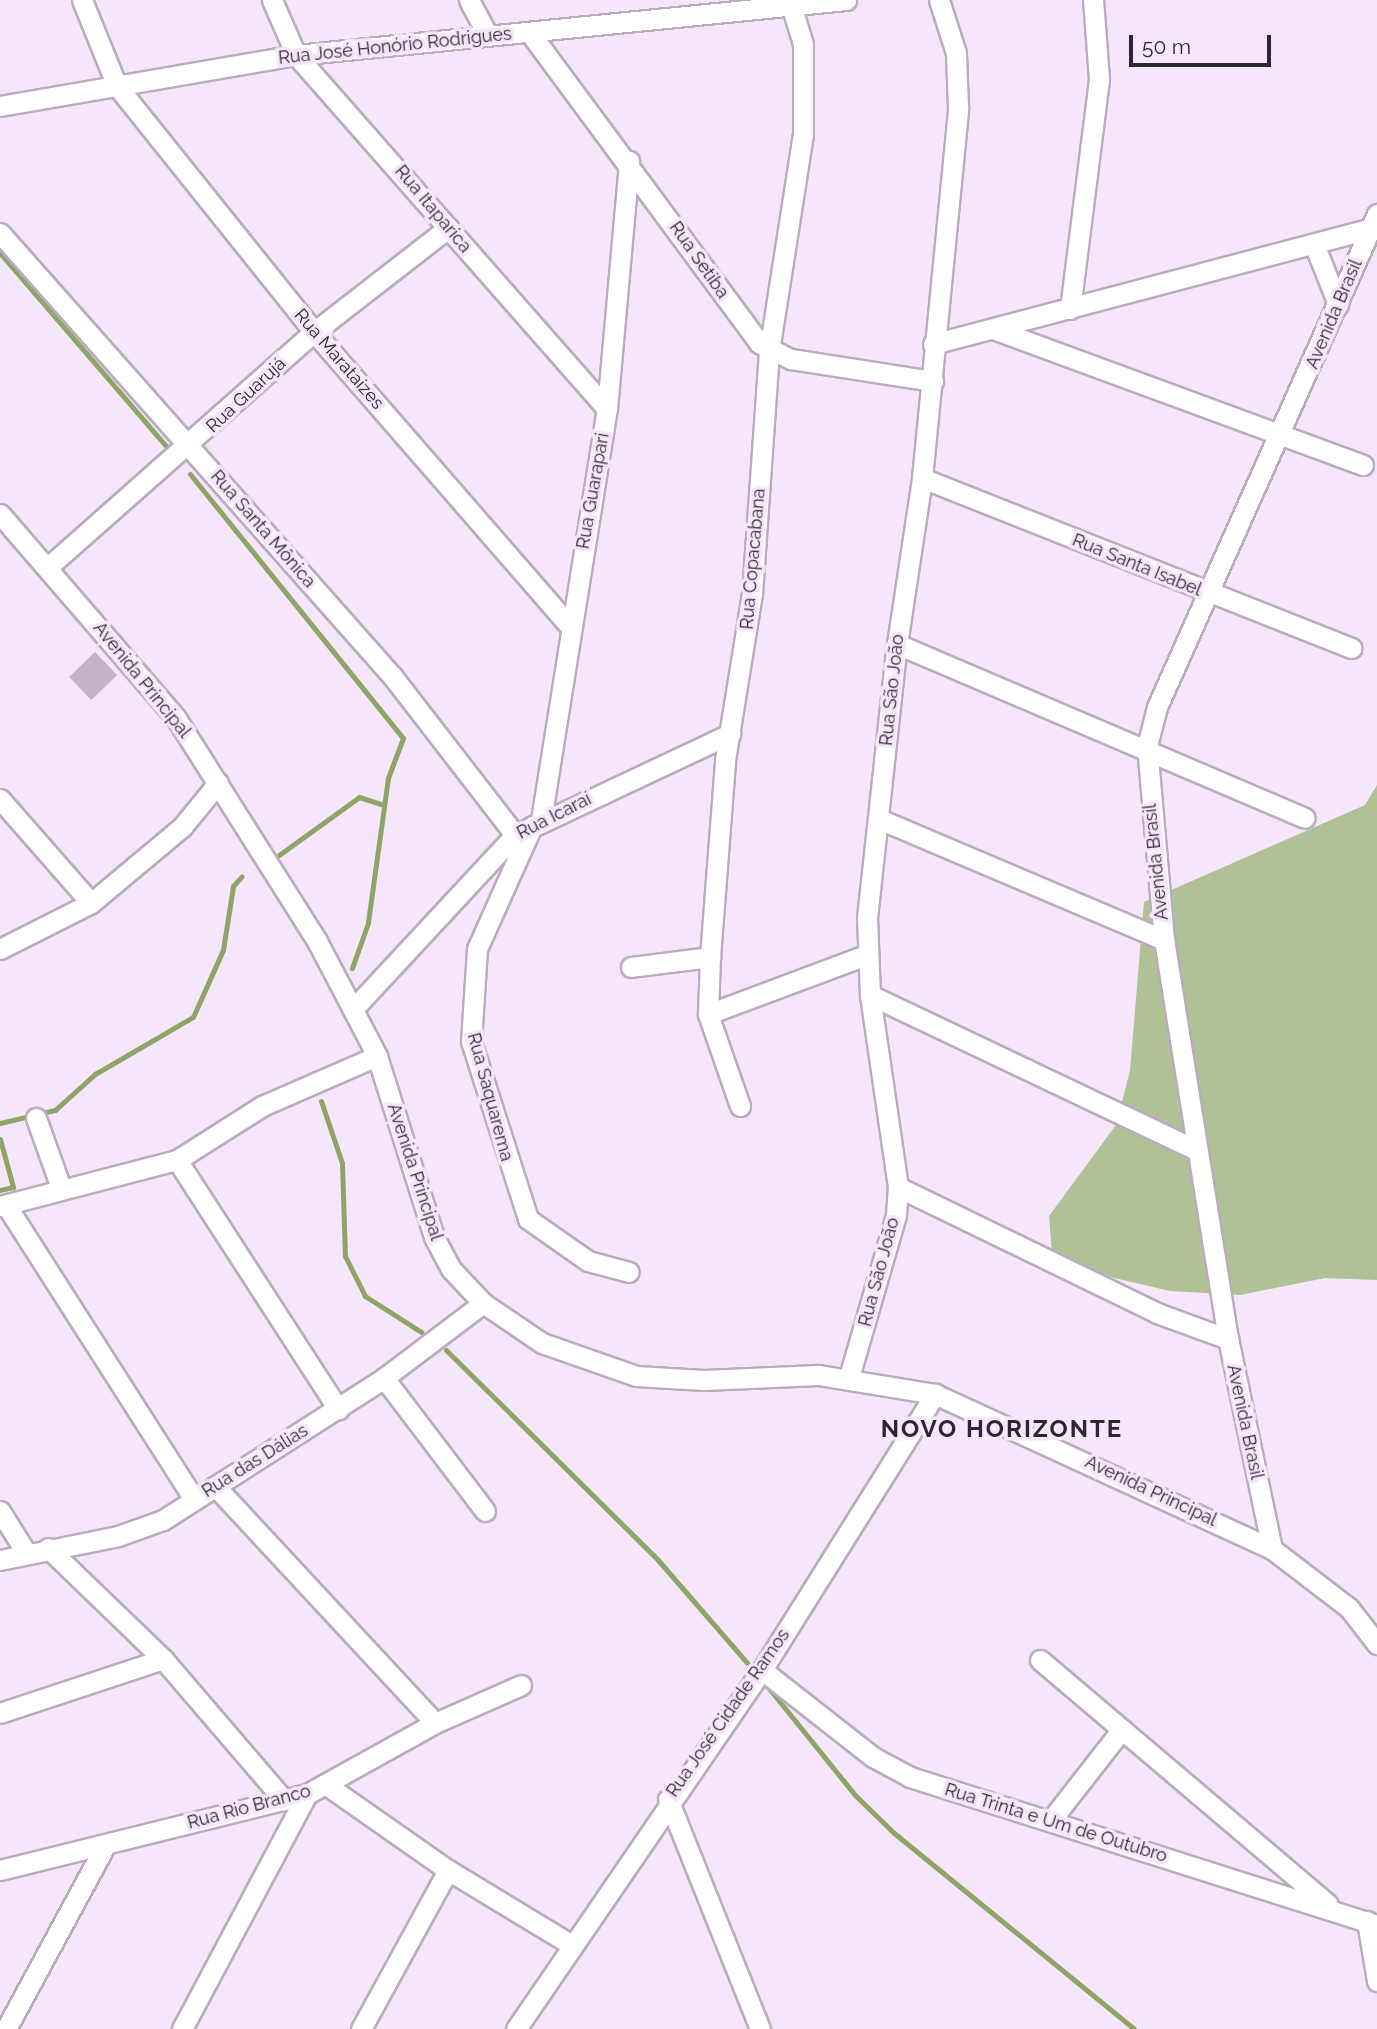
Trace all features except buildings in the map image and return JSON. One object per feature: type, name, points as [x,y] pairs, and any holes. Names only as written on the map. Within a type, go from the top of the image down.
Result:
[{"type":"street","name":"Rua Marataízes","points":[[82,0],[117,86],[314,332],[569,625]]},
{"type":"street","name":"Rua Itaparica","points":[[272,0],[296,55],[607,410]]},
{"type":"street","points":[[469,0],[488,35]]},
{"type":"street","name":"Rua José Honório Rodrigues","points":[[0,106],[296,55],[792,8],[846,0]]},
{"type":"street","name":"Rua São João","points":[[849,1377],[890,1247],[898,1186],[866,955],[897,644],[922,478],[933,381],[933,344],[959,80],[939,0]]},
{"type":"street","points":[[1070,309],[1099,79],[1093,0]]},
{"type":"street","name":"Rua Copacabana","points":[[740,1106],[708,1014],[710,957],[730,734],[752,594],[769,351],[803,134],[803,44],[792,8]]},
{"type":"street","name":"Rua Setiba","points":[[530,33],[629,161],[749,332],[769,351]]},
{"type":"street","name":"Rua Guarapari","points":[[529,827],[569,625],[607,410],[629,161]]},
{"type":"street","points":[[933,344],[996,330],[1314,244],[1375,223]]},
{"type":"street","name":"Avenida Brasil","points":[[1272,1549],[1228,1339],[1164,940],[1147,746],[1157,707],[1375,223]]},
{"type":"street","name":"Rua Guarujá","points":[[48,567],[190,446],[314,332],[448,228]]},
{"type":"street","name":"Rua Santa Mônica","points":[[0,233],[529,827]]},
{"type":"street","points":[[1314,244],[1338,304]]},
{"type":"street","points":[[996,330],[1363,465]]},
{"type":"street","points":[[769,351],[933,381]]},
{"type":"street","name":"Rua Santa Isabel","points":[[922,478],[1207,594],[1352,648]]},
{"type":"street","name":"Avenida Principal","points":[[0,514],[176,718],[218,783],[355,1007],[377,1056],[434,1237],[451,1269],[483,1303],[542,1343],[636,1376],[849,1377],[935,1394],[1272,1549],[1349,1608],[1377,1644]]},
{"type":"street","points":[[897,644],[1147,746],[1304,818]]},
{"type":"street","name":"Rua Icaraí","points":[[355,1007],[529,827],[730,734]]},
{"type":"street","points":[[0,949],[91,903],[182,827],[218,783]]},
{"type":"street","points":[[0,799],[91,903]]},
{"type":"street","points":[[879,819],[1164,940]]},
{"type":"street","name":"Rua Saquarema","points":[[529,827],[477,949],[471,1041],[528,1219],[589,1261],[629,1272]]},
{"type":"street","points":[[708,1014],[866,955]]},
{"type":"street","points":[[631,967],[710,957]]},
{"type":"street","points":[[870,995],[1197,1150]]},
{"type":"street","points":[[194,1499],[3,1205],[177,1160],[262,1106],[377,1056]]},
{"type":"street","points":[[36,1118],[61,1188]]},
{"type":"street","points":[[177,1160],[338,1409]]},
{"type":"street","points":[[898,1186],[1157,1313],[1228,1339]]},
{"type":"street","name":"Rua das Dálias","points":[[0,1560],[140,1530],[338,1409],[384,1378],[483,1303]]},
{"type":"street","points":[[384,1378],[485,1511]]},
{"type":"street","name":"Rua José Cidade Ramos","points":[[516,2029],[668,1799],[762,1670],[935,1394]]},
{"type":"street","points":[[215,1486],[435,1723]]},
{"type":"street","points":[[0,1511],[27,1554]]},
{"type":"street","points":[[48,1548],[163,1659],[284,1800]]},
{"type":"street","points":[[0,1713],[163,1659]]},
{"type":"street","points":[[1040,1660],[1334,1909]]},
{"type":"street","name":"Rua Trinta e Um de Outubro","points":[[762,1670],[873,1757],[910,1777],[1372,1923]]},
{"type":"street","name":"Rua Rio Branco","points":[[0,1870],[284,1800],[316,1789],[435,1723],[521,1685]]},
{"type":"street","points":[[1051,1820],[1122,1729]]},
{"type":"street","points":[[182,2029],[316,1789],[572,1945]]},
{"type":"street","points":[[668,1799],[757,2020],[743,2029]]},
{"type":"street","points":[[6,2029],[106,1844]]},
{"type":"street","points":[[361,2029],[448,1870]]},
{"type":"street","points":[[1372,1923],[1377,1981]]},
{"type":"green space","points":[[1377,785],[1377,1280],[1325,1278],[1240,1295],[1170,1291],[1093,1273],[1052,1254],[1049,1216],[1116,1125],[1130,1071],[1144,902],[1365,805]]},
{"type":"waterway","points":[[0,253],[171,452]]},
{"type":"waterway","points":[[190,474],[403,738],[388,778],[368,923],[352,968]]},
{"type":"waterway","points":[[279,855],[359,797],[383,805]]},
{"type":"waterway","points":[[0,1123],[55,1110],[95,1074],[193,1017],[223,950],[233,886],[242,876]]},
{"type":"waterway","points":[[321,1101],[342,1163],[345,1256],[365,1296],[421,1332]]},
{"type":"waterway","points":[[0,1139],[13,1187],[0,1190]]},
{"type":"waterway","points":[[446,1350],[658,1560],[756,1673]]},
{"type":"waterway","points":[[763,1681],[855,1795],[894,1833],[1134,2029]]},
{"type":"district","name":"NOVO HORIZONTE","points":[[1002,1429]]}]
